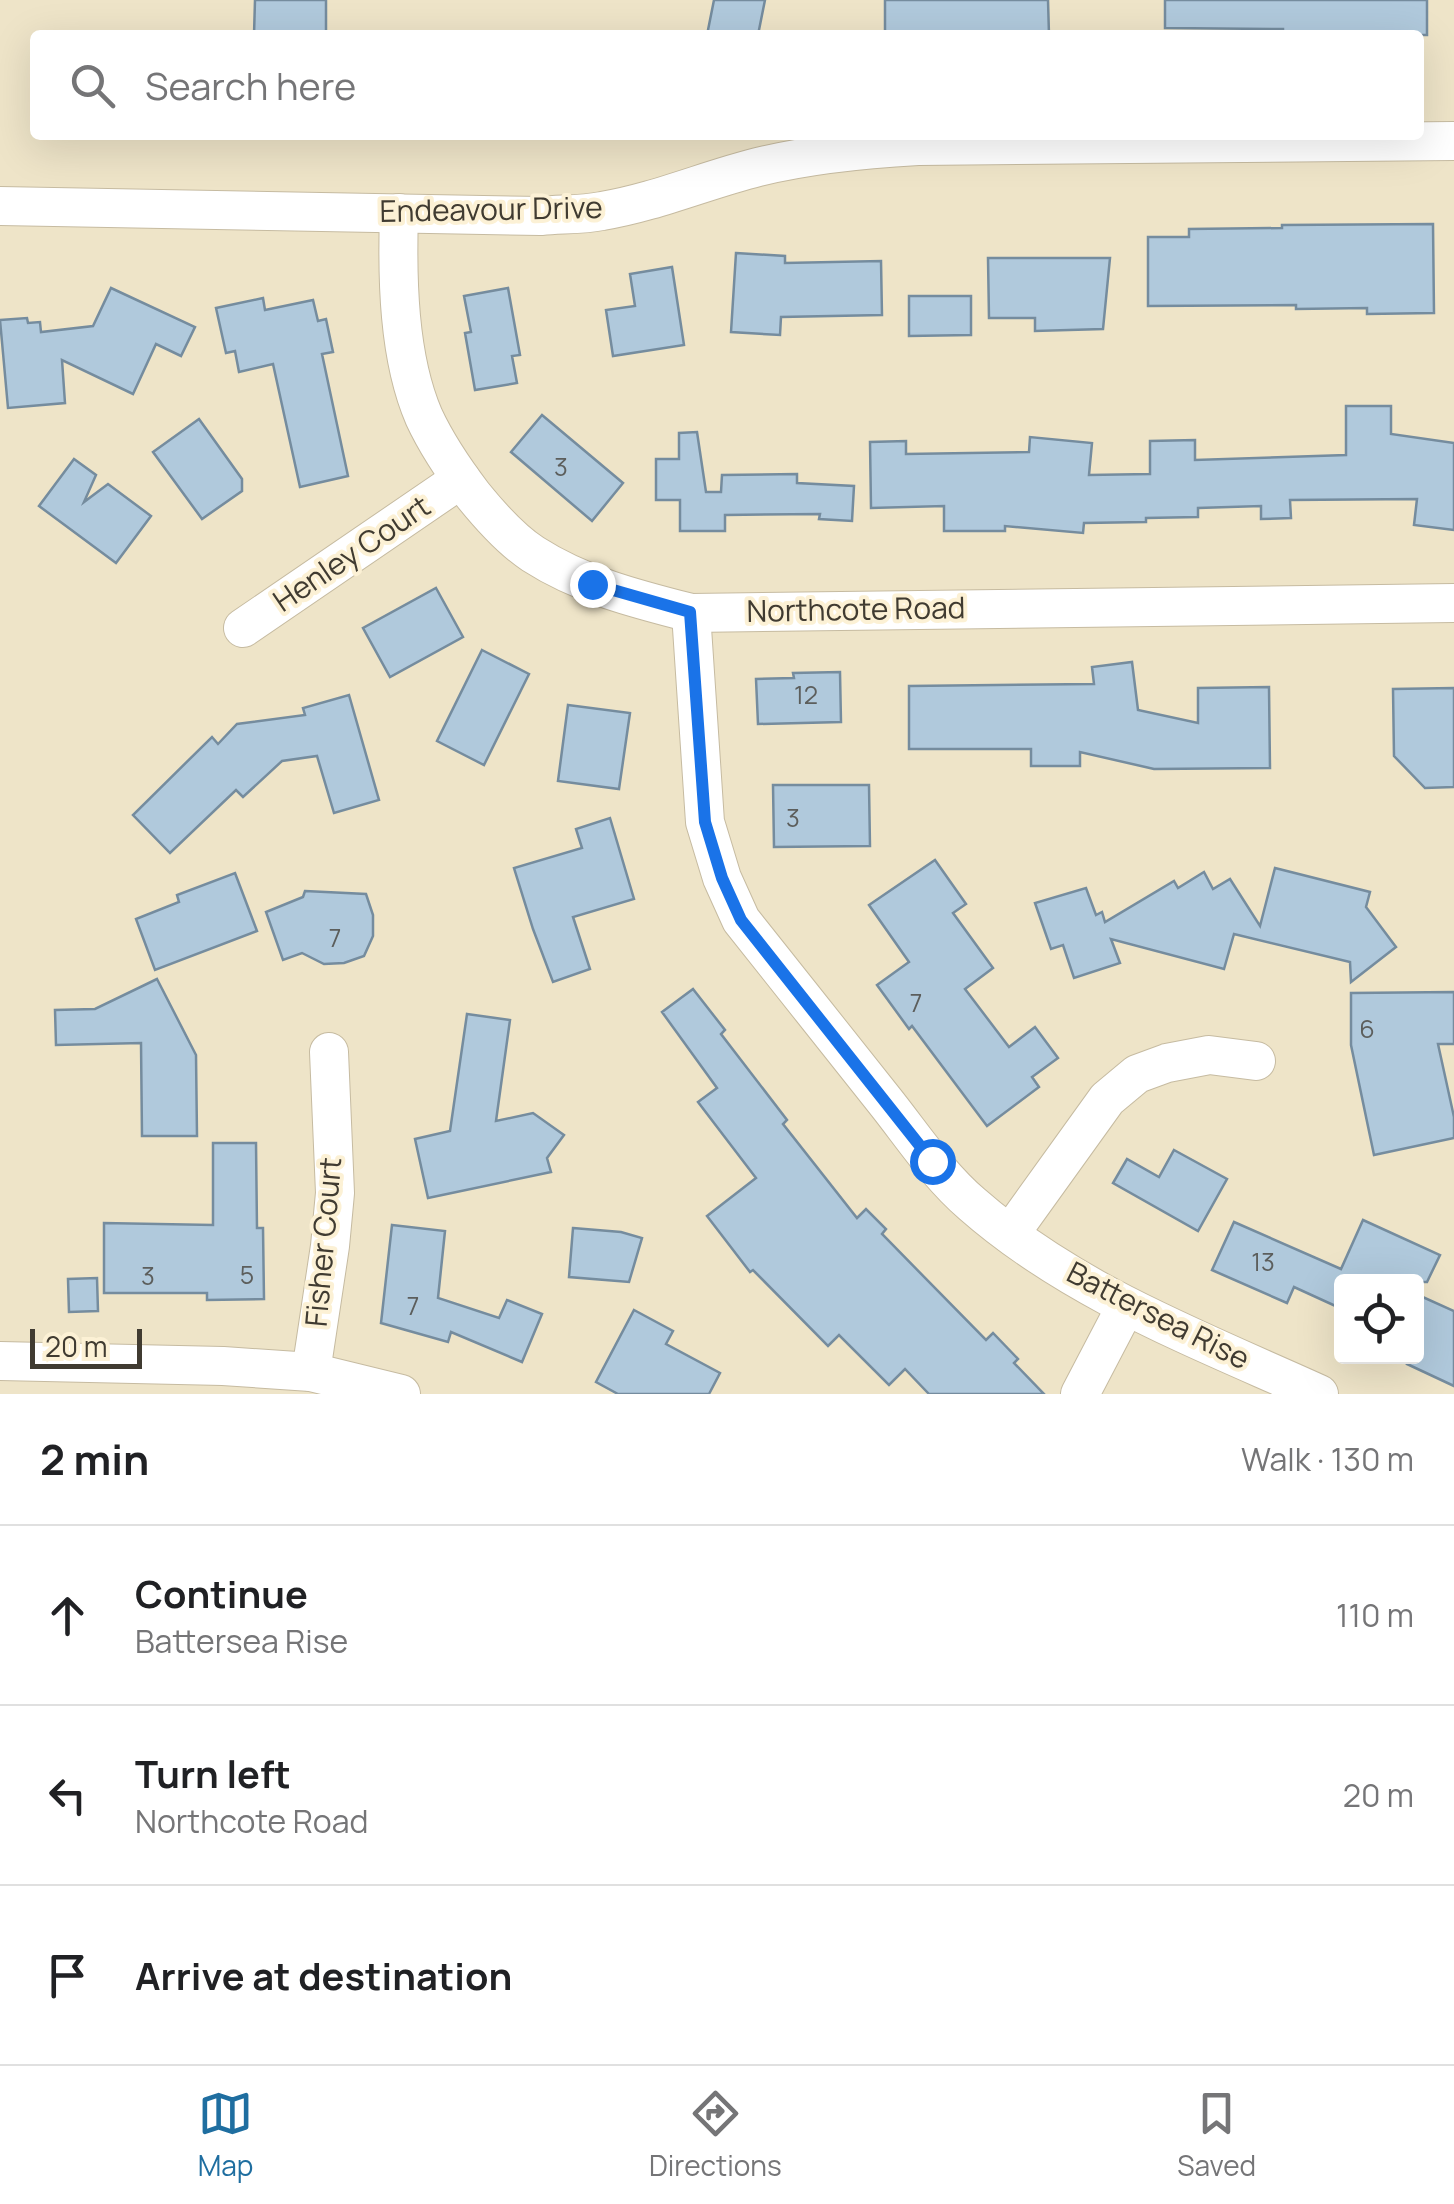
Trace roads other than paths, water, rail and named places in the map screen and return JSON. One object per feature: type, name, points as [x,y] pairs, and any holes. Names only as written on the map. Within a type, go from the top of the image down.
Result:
[{"type":"street","name":"Endeavour Drive","points":[[0,206],[541,216],[599,212],[756,168],[816,154],[870,148],[1454,141]]},
{"type":"street","name":"Northcote Road","points":[[399,213],[397,266],[404,349],[424,415],[452,467],[489,515],[532,553],[592,584],[690,612],[1454,603]]},
{"type":"street","name":"Henley Court","points":[[243,628],[462,479]]},
{"type":"street","name":"Battersea Rise","points":[[690,612],[705,822],[722,878],[741,920],[932,1161],[970,1203],[1010,1234],[1126,1306],[1320,1394]]},
{"type":"street","name":"Fisher Court","points":[[311,1372],[335,1193],[329,1052]]},
{"type":"street","points":[[1010,1234],[1107,1099],[1137,1074],[1209,1055],[1256,1061]]},
{"type":"street","points":[[1080,1394],[1126,1306]]},
{"type":"street","points":[[0,1361],[311,1372],[401,1394]]}]
